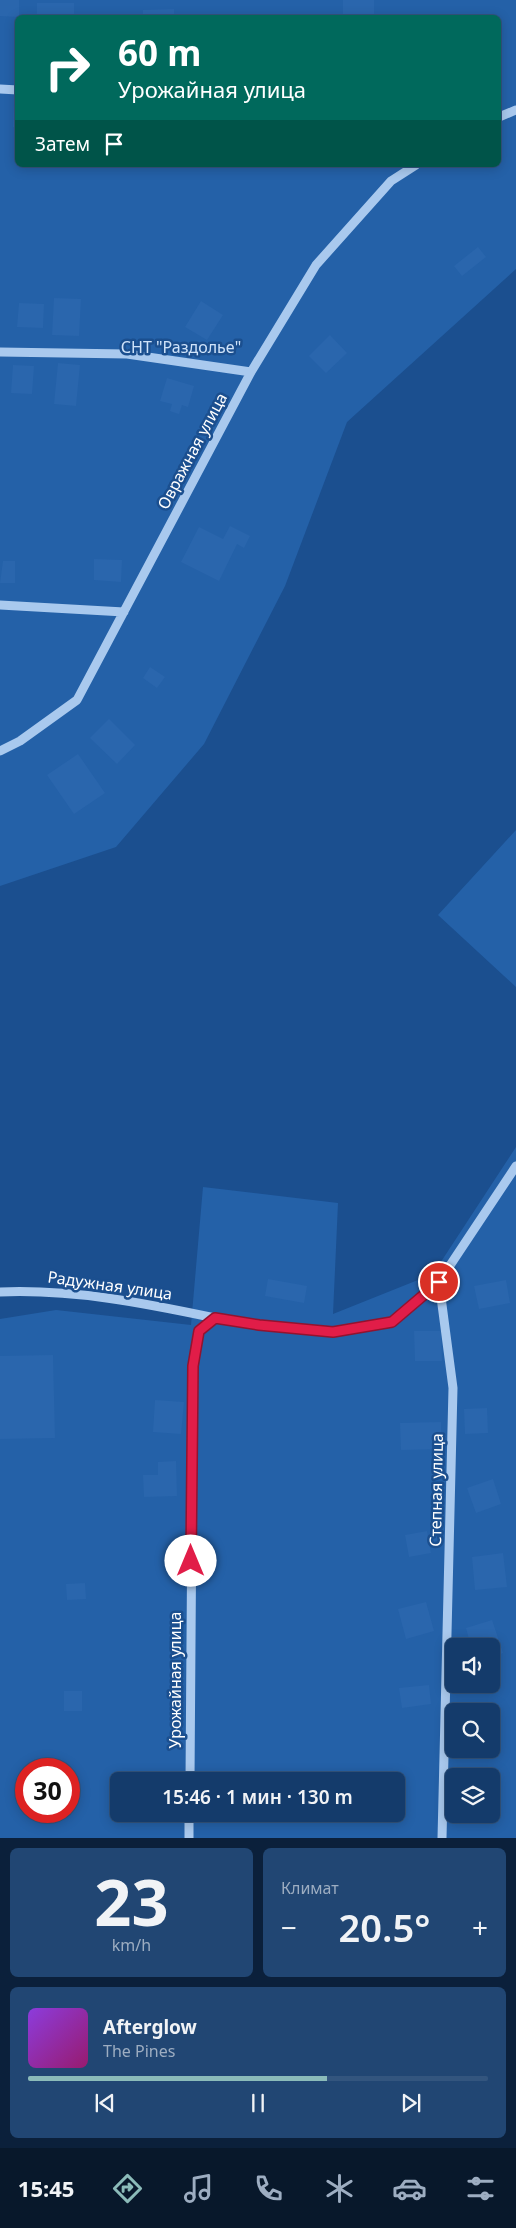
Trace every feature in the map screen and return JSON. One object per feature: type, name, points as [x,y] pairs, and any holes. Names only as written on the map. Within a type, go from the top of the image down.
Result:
[{"type":"street","points":[[0,89],[15,90]]},
{"type":"street","points":[[501,116],[516,110]]},
{"type":"street","name":"Овражная улица","points":[[0,751],[20,741],[77,700],[251,372],[316,265],[391,181],[413,167]]},
{"type":"street","points":[[0,352],[126,354],[251,372]]},
{"type":"street","points":[[0,605],[124,612]]},
{"type":"street","points":[[215,1318],[259,1325],[333,1332],[392,1322],[439,1282],[516,1166]]},
{"type":"street","name":"Степная улица","points":[[439,1282],[453,1388],[442,1838]]},
{"type":"street","name":"Радужная улица","points":[[0,1292],[40,1290],[145,1303],[215,1318]]},
{"type":"street","name":"Урожайная улица","points":[[190,1772],[193,1366],[199,1331],[215,1318]]},
{"type":"street","points":[[189,1822],[189,1838]]},
{"type":"green space","name":"СНТ \"Раздолье\"","points":[[0,0],[516,0],[516,269],[347,422],[285,586],[204,744],[116,847],[0,886]]},
{"type":"green space","points":[[516,830],[516,987],[438,915]]},
{"type":"green space","points":[[516,1147],[516,1838],[0,1838],[0,1319],[56,1310],[191,1325],[203,1187],[338,1203],[333,1314],[433,1274]]},
{"type":"building","points":[[0,0],[19,0],[19,15],[15,15],[15,17],[0,16]]},
{"type":"building","points":[[343,0],[374,0],[374,15],[343,15]]},
{"type":"building","points":[[37,3],[74,3],[74,15],[37,15]]},
{"type":"building","points":[[174,9],[174,15],[143,15],[143,10]]},
{"type":"building","points":[[14,104],[15,104],[15,127],[13,127]]},
{"type":"building","points":[[478,247],[486,257],[462,276],[454,266]]},
{"type":"building","points":[[54,298],[81,299],[79,336],[52,335]]},
{"type":"building","points":[[201,301],[223,315],[207,340],[185,327]]},
{"type":"building","points":[[19,303],[44,304],[43,328],[17,327]]},
{"type":"building","points":[[330,335],[347,353],[326,373],[309,356]]},
{"type":"building","points":[[58,363],[80,365],[76,406],[54,404]]},
{"type":"building","points":[[13,365],[34,366],[32,394],[11,393]]},
{"type":"building","points":[[167,378],[194,386],[188,407],[182,405],[179,414],[170,411],[172,404],[160,401]]},
{"type":"building","points":[[230,526],[250,536],[244,548],[237,544],[219,581],[181,562],[199,527],[223,539]]},
{"type":"building","points":[[94,559],[122,560],[121,582],[94,580]]},
{"type":"building","points":[[3,561],[15,561],[15,583],[0,583]]},
{"type":"building","points":[[150,667],[165,677],[157,688],[143,678]]},
{"type":"building","points":[[109,719],[135,745],[117,764],[90,738]]},
{"type":"building","points":[[78,754],[105,793],[74,814],[47,775]]},
{"type":"building","points":[[268,1279],[307,1286],[304,1303],[265,1296]]},
{"type":"building","points":[[506,1280],[510,1303],[479,1309],[474,1286]]},
{"type":"building","points":[[414,1331],[441,1331],[442,1361],[415,1361]]},
{"type":"building","points":[[53,1355],[55,1438],[0,1439],[0,1356]]},
{"type":"building","points":[[155,1400],[184,1402],[181,1434],[153,1432]]},
{"type":"building","points":[[487,1408],[488,1433],[465,1434],[464,1409]]},
{"type":"building","points":[[441,1422],[441,1449],[401,1450],[400,1423]]},
{"type":"building","points":[[176,1461],[177,1496],[144,1497],[143,1475],[158,1475],[158,1462]]},
{"type":"building","points":[[493,1479],[501,1504],[476,1513],[467,1488]]},
{"type":"building","points":[[427,1531],[431,1553],[409,1557],[405,1535]]},
{"type":"building","points":[[503,1553],[507,1587],[475,1590],[472,1557]]},
{"type":"building","points":[[85,1583],[86,1599],[67,1600],[66,1584]]},
{"type":"building","points":[[426,1602],[434,1631],[406,1639],[398,1609]]},
{"type":"building","points":[[492,1620],[498,1638],[469,1638],[466,1628]]},
{"type":"building","points":[[429,1685],[431,1704],[402,1708],[399,1688]]},
{"type":"building","points":[[64,1691],[82,1691],[82,1711],[64,1711]]},
{"type":"route","points":[[191,1561],[193,1366],[199,1331],[215,1318],[259,1325],[333,1332],[392,1322],[439,1282]]}]
